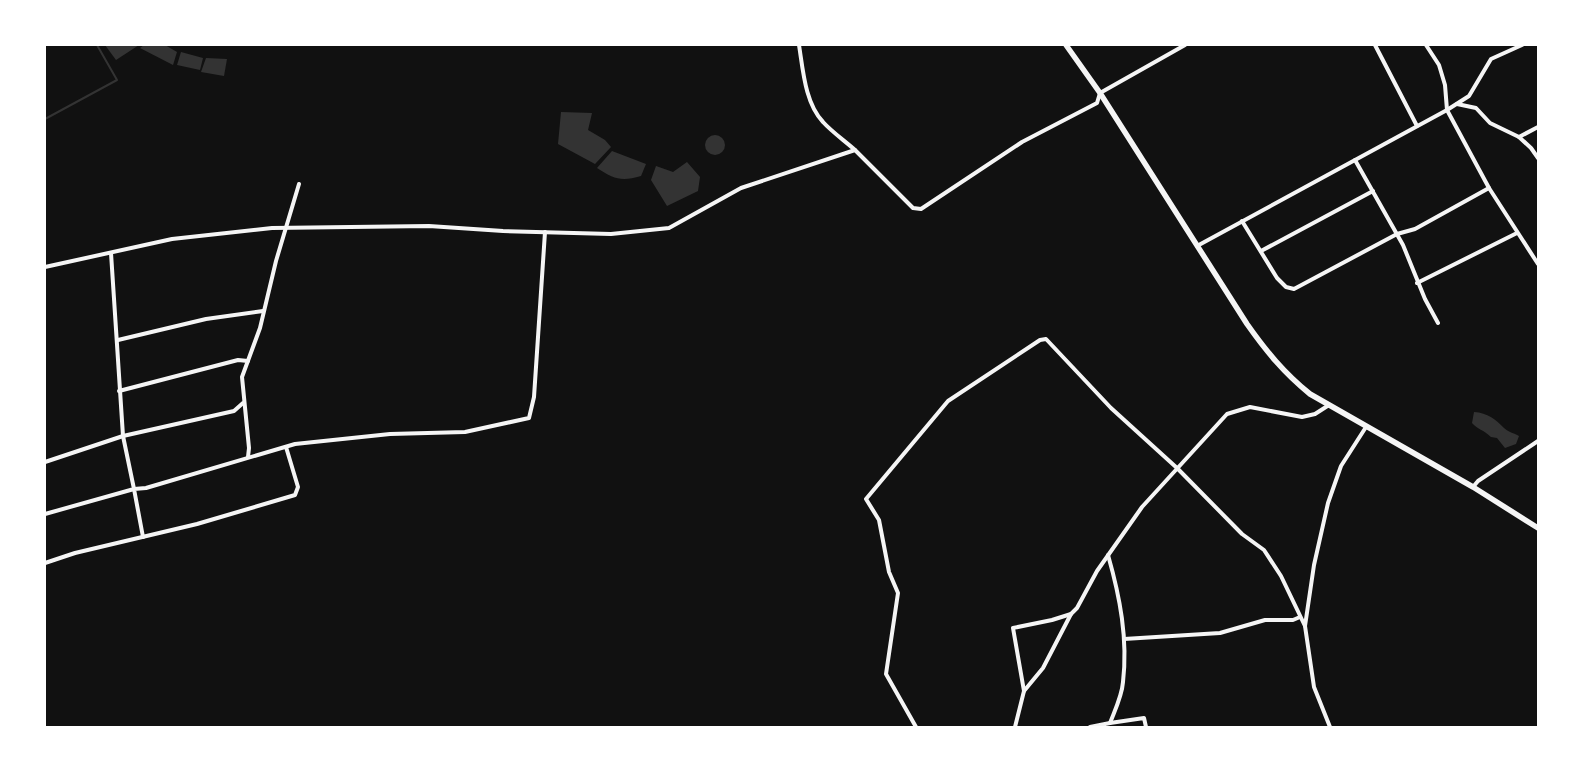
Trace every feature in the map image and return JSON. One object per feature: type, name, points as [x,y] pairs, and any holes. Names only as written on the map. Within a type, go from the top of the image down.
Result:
[{"type":"main road","points":[[1066,45],[1100,93],[1269,356],[1287,375],[1310,394],[1473,487],[1538,528]]},
{"type":"street","points":[[799,45],[808,91],[822,121],[855,150],[913,208],[921,209],[1022,142],[1097,103],[1100,93],[1185,45]]},
{"type":"street","points":[[1375,45],[1417,126]]},
{"type":"street","points":[[1426,45],[1439,65],[1445,86],[1447,110],[1489,188],[1538,264]]},
{"type":"street","points":[[1197,246],[1457,104],[1469,96],[1491,60],[1522,45]]},
{"type":"street","points":[[1457,104],[1476,108],[1490,123],[1519,137],[1531,148],[1538,158]]},
{"type":"street","points":[[1519,137],[1538,127]]},
{"type":"street","points":[[45,267],[172,239],[285,229],[429,226],[611,234],[669,228],[741,188],[855,150]]},
{"type":"street","points":[[1355,160],[1397,234],[1417,283],[1438,323]]},
{"type":"street","points":[[248,457],[249,448],[243,403],[242,376],[260,328],[285,229],[299,184]]},
{"type":"street","points":[[1242,221],[1277,278],[1286,287],[1294,289],[1397,234],[1415,229],[1489,188]]},
{"type":"street","points":[[1261,251],[1373,191]]},
{"type":"street","points":[[45,514],[134,488],[146,488],[286,447],[334,439],[390,434],[465,432],[530,418],[534,397],[545,232]]},
{"type":"street","points":[[1417,283],[1517,233]]},
{"type":"street","points":[[111,253],[123,436],[143,537]]},
{"type":"street","points":[[118,340],[206,319],[263,311]]},
{"type":"street","points":[[916,727],[886,674],[898,593],[889,572],[879,520],[866,499],[948,401],[986,374],[1040,340],[1046,339],[1111,408],[1177,468],[1242,534],[1264,550],[1281,576],[1305,626]]},
{"type":"street","points":[[119,391],[238,360],[248,361]]},
{"type":"street","points":[[45,462],[123,436],[234,411],[243,403]]},
{"type":"street","points":[[1014,727],[1024,691],[1043,668],[1071,614],[1077,608],[1108,555],[1142,507],[1227,414],[1250,408],[1302,416],[1315,414],[1329,405]]},
{"type":"street","points":[[1330,727],[1314,687],[1305,626],[1314,565],[1328,502],[1341,466],[1366,427]]},
{"type":"street","points":[[1473,487],[1478,481],[1538,441]]},
{"type":"street","points":[[45,563],[75,553],[198,524],[295,495],[298,487],[286,447]]},
{"type":"street","points":[[1108,555],[1120,596],[1124,639],[1123,684],[1110,723]]},
{"type":"street","points":[[1024,691],[1013,628],[1071,614]]},
{"type":"street","points":[[1124,639],[1220,633],[1265,620],[1293,620],[1300,617]]},
{"type":"street","points":[[1092,727],[1144,718],[1146,727]]},
{"type":"shaded area","points":[[105,45],[139,45],[116,60]]},
{"type":"shaded area","points":[[144,45],[165,45],[177,52],[173,65],[140,48]]},
{"type":"shaded area","points":[[181,52],[203,58],[200,70],[177,65]]},
{"type":"shaded area","points":[[206,58],[227,59],[224,76],[201,72]]},
{"type":"shaded area","points":[[561,112],[592,113],[588,130],[605,140],[611,147],[595,164],[558,144]]},
{"type":"shaded area","points":[[711,135],[719,135],[725,141],[725,149],[719,155],[711,155],[705,149],[705,141]]},
{"type":"shaded area","points":[[612,151],[646,164],[641,176],[623,179],[608,175],[597,168]]},
{"type":"shaded area","points":[[687,162],[700,177],[698,191],[667,206],[651,180],[656,166],[673,172]]},
{"type":"shaded area","points":[[1474,412],[1491,417],[1506,429],[1519,436],[1516,444],[1505,448],[1497,438],[1491,437],[1476,427],[1472,423]]},
{"type":"waterway","points":[[45,119],[117,80],[97,45]]}]
